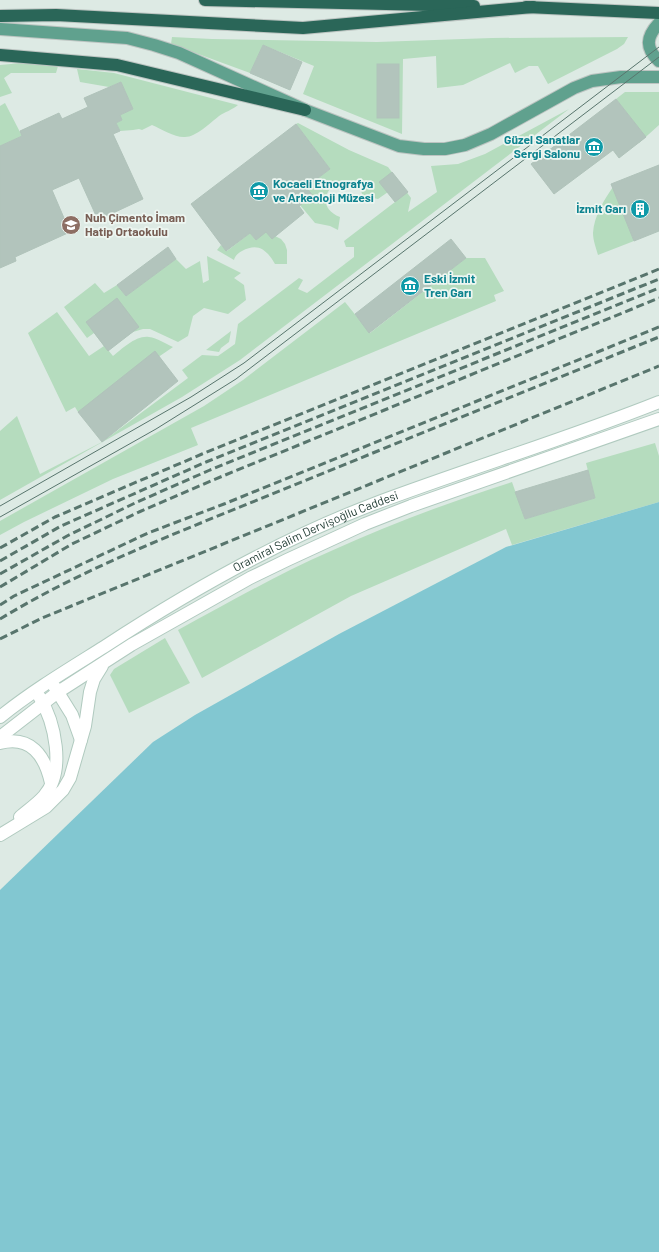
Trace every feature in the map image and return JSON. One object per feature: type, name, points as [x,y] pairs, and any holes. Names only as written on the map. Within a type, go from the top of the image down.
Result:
[{"type":"highway","points":[[205,0],[533,7],[659,13]]},
{"type":"highway","points":[[0,16],[56,15],[303,28],[533,7]]},
{"type":"highway","points":[[0,55],[118,65],[305,110]]},
{"type":"main road","points":[[659,23],[652,32],[649,42],[650,50],[659,61]]},
{"type":"main road","points":[[0,29],[127,38],[154,45],[179,53],[305,110],[399,146],[424,149],[445,149],[465,144],[491,134],[574,88],[592,81],[621,77],[659,77]]},
{"type":"main road","name":"Oramiral Salim Dervişoğllu Caddesi","points":[[0,717],[126,632],[215,579],[326,524],[404,493],[617,419],[659,402]]},
{"type":"main road","name":"Oramiral Salim Dervişoğllu Caddesi","points":[[0,737],[58,692],[104,663],[250,578],[287,560],[365,524],[411,506],[659,419]]},
{"type":"main road","points":[[0,835],[46,807],[63,790],[70,778],[81,740],[94,679],[104,663]]},
{"type":"main road","points":[[51,682],[72,715],[81,740]]},
{"type":"main road","points":[[0,835],[44,796],[51,784],[56,765],[57,754],[49,717],[36,692]]},
{"type":"main road","points":[[0,743],[7,741],[18,742],[31,747],[41,757],[48,772],[51,784]]},
{"type":"green space","points":[[172,37],[377,42],[492,38],[628,37],[624,44],[617,49],[548,84],[538,66],[529,66],[515,73],[510,63],[463,85],[437,88],[436,56],[403,59],[402,134],[303,94],[314,66],[263,45],[250,73],[171,44]]},
{"type":"green space","points":[[22,63],[58,66],[56,73],[11,73],[4,78],[12,93],[0,97],[0,65]]},
{"type":"green space","points":[[77,69],[114,73],[238,105],[219,116],[194,135],[185,137],[168,133],[152,125],[142,130],[120,131],[116,123],[122,120],[120,115],[133,109],[121,82],[109,87],[80,82]]},
{"type":"green space","points":[[625,92],[659,92],[659,125],[639,143],[634,136],[641,131],[616,99]]},
{"type":"green space","points":[[5,103],[22,136],[0,146],[0,106]]},
{"type":"green space","points":[[569,109],[240,360],[182,397],[0,500],[0,431],[17,416],[40,474],[102,442],[188,378],[182,370],[202,355],[218,356],[235,344],[238,324],[299,278],[303,280],[298,289],[307,293],[354,257],[354,247],[346,247],[344,241],[395,202],[388,192],[378,199],[363,196],[360,189],[352,182],[344,181],[336,184],[330,189],[326,196],[326,203],[330,211],[340,217],[338,230],[330,226],[315,223],[300,205],[269,229],[285,244],[287,250],[287,264],[275,264],[265,251],[257,247],[248,248],[242,251],[235,257],[234,260],[217,250],[221,245],[227,251],[250,233],[256,240],[265,230],[312,196],[306,187],[330,169],[296,124],[298,123],[349,150],[388,167],[411,198],[408,212],[437,192],[431,166],[458,164],[485,154]]},
{"type":"green space","points":[[613,187],[634,241],[598,255],[593,233],[595,220],[606,197]]},
{"type":"green space","points":[[207,256],[241,273],[234,278],[244,285],[246,300],[228,314],[204,308],[193,316],[188,336],[178,342],[150,329],[143,329],[133,332],[108,350],[113,356],[134,340],[144,337],[155,339],[173,347],[78,412],[75,407],[66,412],[28,333],[57,312],[89,356],[104,346],[94,333],[87,338],[64,307],[95,283],[104,293],[117,285],[126,296],[176,259],[186,269],[200,261],[203,283],[209,280]]},
{"type":"green space","points":[[466,258],[485,258],[504,291],[494,295],[496,301],[191,428],[198,445],[113,479],[0,535],[0,521],[204,406],[243,380],[345,302],[370,333]]},
{"type":"green space","points":[[231,331],[229,342],[221,348],[219,352],[206,350]]},
{"type":"green space","points":[[655,443],[659,456],[659,502],[512,545],[506,529],[351,596],[202,678],[178,630],[272,579],[353,541],[420,514],[512,482],[525,519],[595,498],[586,463]]},
{"type":"green space","points":[[165,638],[190,683],[129,713],[110,675],[114,669]]},
{"type":"water","points":[[659,502],[659,1252],[0,1252],[0,890],[153,742],[195,715],[339,634],[506,547]]},
{"type":"building","points":[[263,45],[302,62],[290,90],[250,73]]},
{"type":"building","points":[[377,64],[399,64],[399,118],[377,118]]},
{"type":"building","points":[[121,82],[133,109],[120,115],[122,120],[116,123],[120,131],[113,134],[143,199],[98,220],[79,178],[52,190],[70,232],[15,257],[16,261],[0,268],[0,146],[22,136],[20,131],[59,113],[62,119],[88,107],[84,98]]},
{"type":"building","name":"Güzel Sanatlar Sergi Salonu","points":[[616,99],[646,137],[619,158],[613,150],[554,194],[531,164]]},
{"type":"building","name":"Kocaeli Etnografya ve Arkeoloji Müzesi","points":[[296,124],[330,169],[306,187],[313,196],[299,206],[304,213],[272,239],[266,232],[256,240],[250,233],[226,251],[191,204]]},
{"type":"building","name":"İzmit Garı","points":[[659,165],[659,231],[634,241],[611,184]]},
{"type":"building","points":[[392,172],[408,192],[395,202],[379,182]]},
{"type":"building","name":"Eski İzmit Tren Garı","points":[[451,239],[466,258],[369,333],[355,314]]},
{"type":"building","points":[[168,247],[176,259],[126,296],[117,285]]},
{"type":"building","points":[[117,298],[139,327],[108,351],[86,322]]},
{"type":"building","points":[[155,351],[178,381],[102,442],[78,412]]},
{"type":"building","points":[[588,470],[595,498],[525,519],[515,492]]},
{"type":"tram line","points":[[0,506],[191,397],[244,363],[659,47]]},
{"type":"tram line","points":[[0,517],[156,429],[236,379],[659,57]]},
{"type":"railway","points":[[0,548],[55,517],[202,454],[659,269]]},
{"type":"railway","points":[[0,561],[61,526],[206,462],[659,279]]},
{"type":"railway","points":[[0,574],[67,536],[135,503],[210,470],[659,288]]},
{"type":"railway","points":[[0,587],[72,544],[139,512],[213,480],[659,298]]},
{"type":"railway","points":[[0,605],[14,596],[148,533],[224,504],[659,327]]},
{"type":"railway","points":[[0,619],[67,582],[138,549],[659,337]]},
{"type":"railway","points":[[0,639],[42,618],[659,366]]},
{"type":"place","name":"Güzel Sanatlar Sergi Salonu","points":[[594,147]]},
{"type":"place","name":"Kocaeli Etnografya ve Arkeoloji Müzesi","points":[[259,191]]},
{"type":"place","name":"İzmit Garı","points":[[640,209]]},
{"type":"place","name":"Nuh Çimento İmam Hatip Ortaokulu","points":[[71,225]]},
{"type":"place","name":"Eski İzmit Tren Garı","points":[[410,286]]}]
